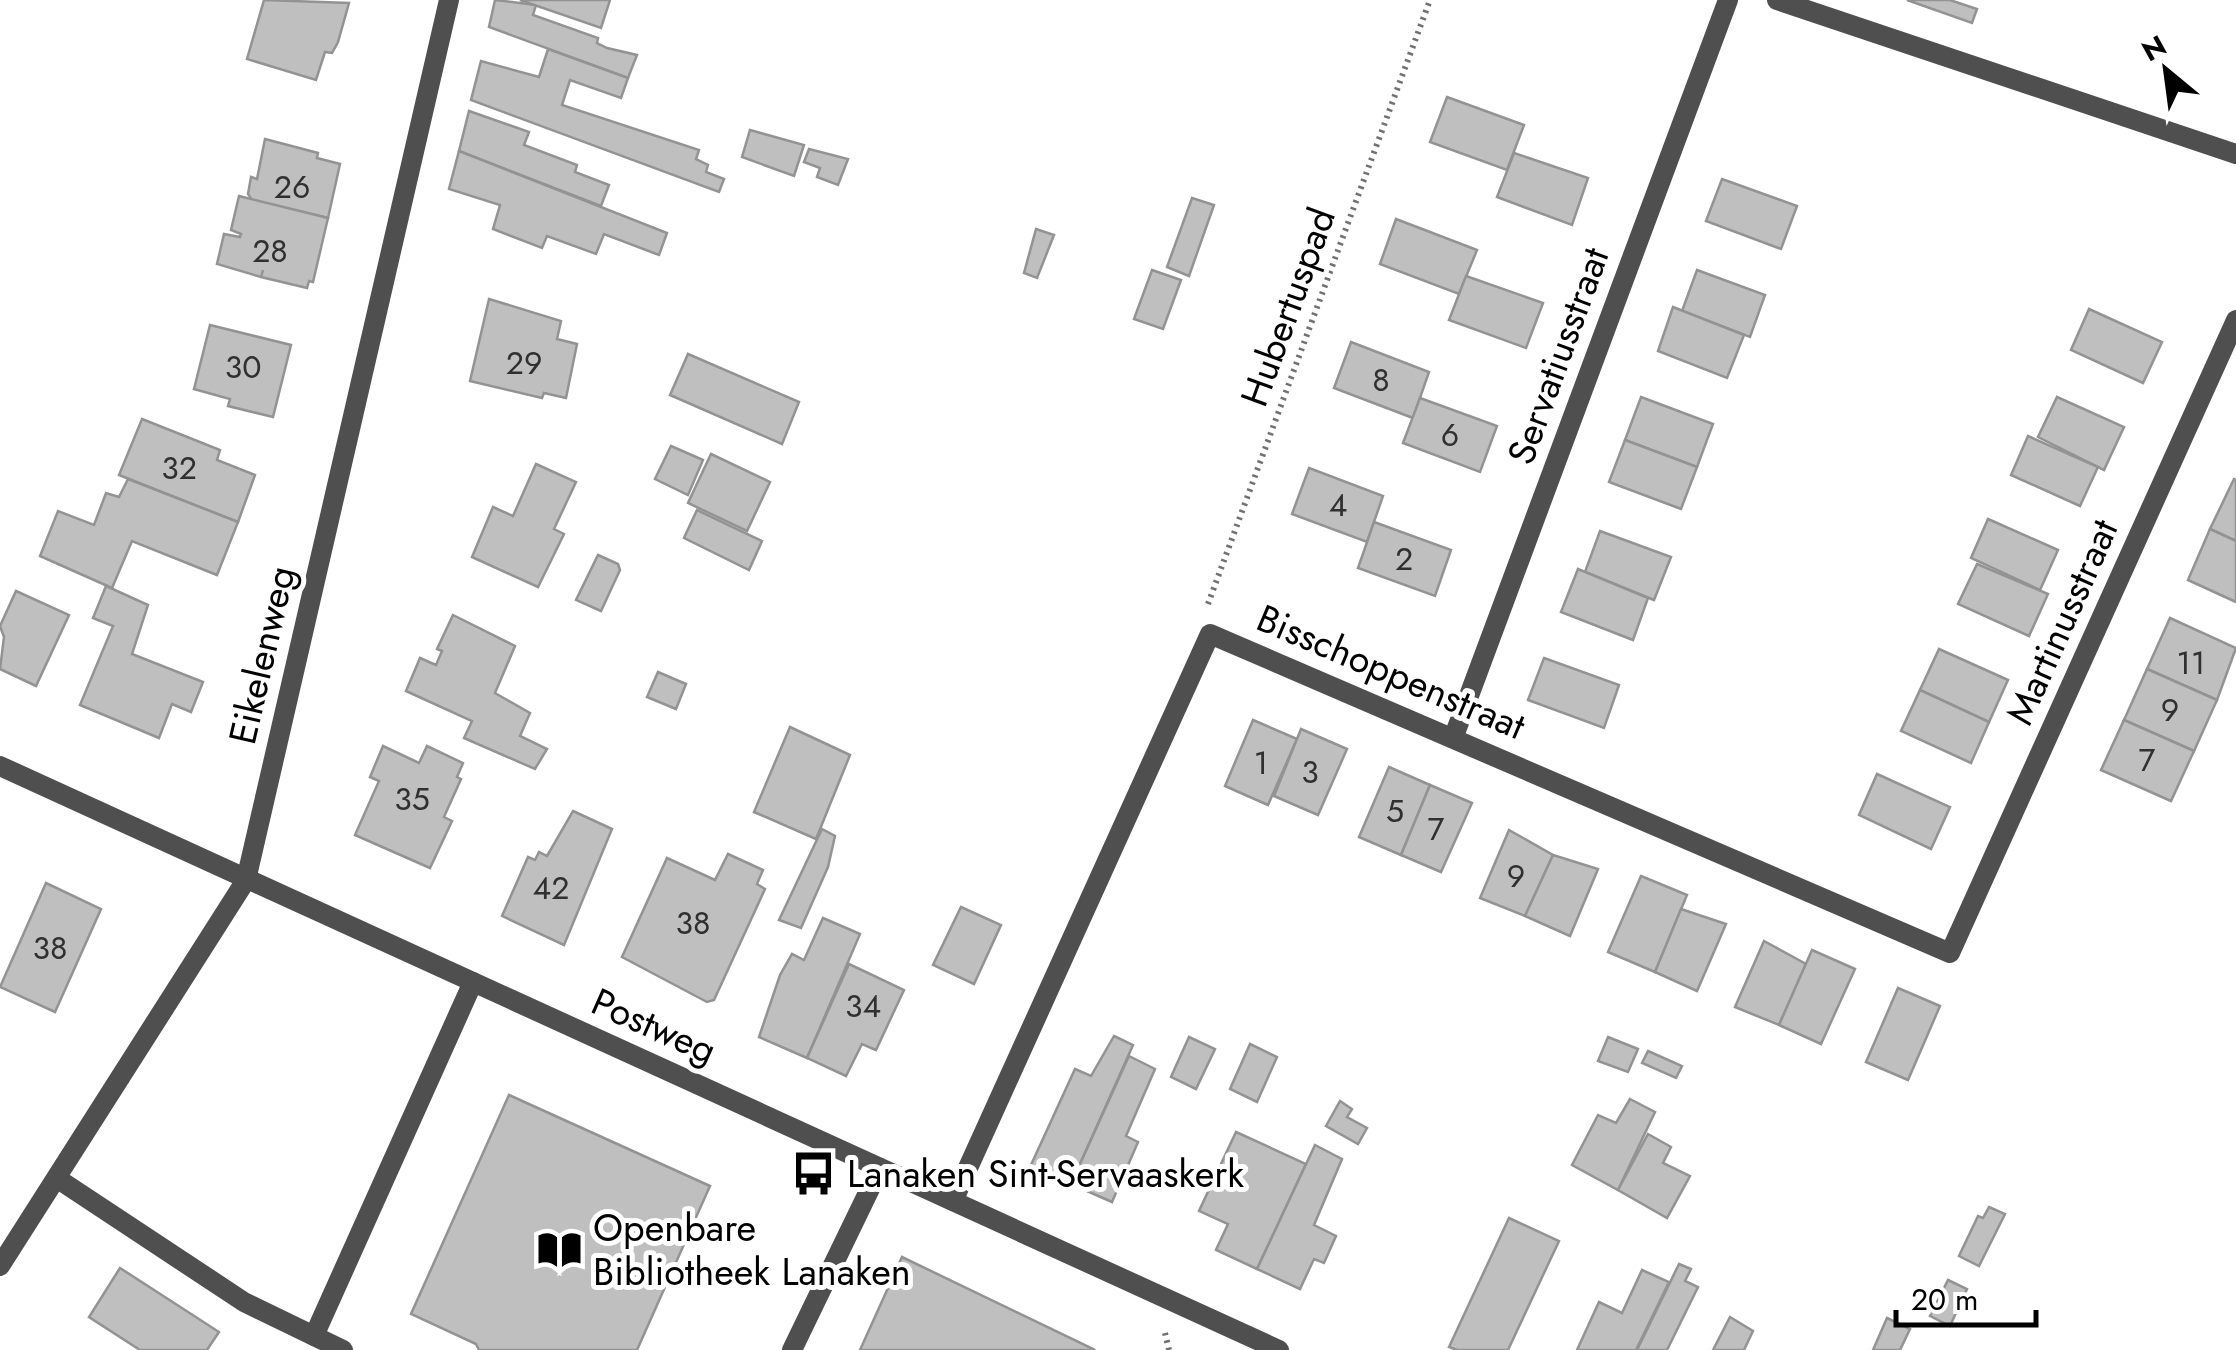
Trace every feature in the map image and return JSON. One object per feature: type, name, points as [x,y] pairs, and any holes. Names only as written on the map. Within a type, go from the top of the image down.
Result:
[{"type":"street","name":"Eikelenweg","points":[[0,1266],[246,880],[449,0]]},
{"type":"street","name":"Servatiusstraat","points":[[1454,736],[1728,0]]},
{"type":"street","points":[[1778,0],[2236,154]]},
{"type":"street","name":"Martinusstraat","points":[[1950,953],[2236,320]]},
{"type":"street","name":"Bisschoppenstraat","points":[[953,1202],[1210,634],[1950,953]]},
{"type":"street","name":"Postweg","points":[[0,766],[1278,1350]]},
{"type":"street","points":[[314,1336],[473,982]]},
{"type":"street","points":[[792,1350],[880,1168]]},
{"type":"street","points":[[58,1179],[244,1302],[343,1350]]},
{"type":"path","name":"Hubertuspad","points":[[1210,634],[1205,611],[1430,0]]},
{"type":"building","points":[[264,0],[349,3],[338,42],[332,53],[325,52],[316,80],[247,59]]},
{"type":"building","points":[[495,0],[536,5],[533,15],[598,38],[597,43],[607,48],[637,55],[628,78],[489,27]]},
{"type":"building","points":[[520,0],[610,0],[601,28]]},
{"type":"building","points":[[1907,0],[1950,0],[1977,9],[1972,23]]},
{"type":"building","points":[[548,49],[628,78],[621,98],[570,80],[562,105],[699,150],[696,159],[708,165],[706,172],[724,179],[719,192],[471,100],[481,61],[539,77]]},
{"type":"building","points":[[1447,97],[1524,125],[1507,170],[1430,142]]},
{"type":"building","points":[[469,111],[529,132],[524,145],[577,165],[575,172],[609,185],[601,206],[459,151]]},
{"type":"building","points":[[750,130],[804,145],[794,176],[742,157]]},
{"type":"building","points":[[265,139],[318,153],[317,158],[340,164],[328,218],[252,200],[248,194],[251,177],[257,179]]},
{"type":"building","points":[[809,149],[848,159],[838,185],[817,177],[820,168],[804,162]]},
{"type":"building","points":[[459,151],[667,233],[659,255],[604,234],[596,254],[547,236],[542,248],[493,229],[500,205],[449,189]]},
{"type":"building","points":[[1514,153],[1588,178],[1572,225],[1497,197]]},
{"type":"building","points":[[1722,179],[1797,206],[1781,249],[1706,221]]},
{"type":"building","points":[[239,196],[328,218],[313,282],[309,281],[307,288],[217,264],[224,234],[241,234],[231,230]]},
{"type":"building","points":[[1192,198],[1214,205],[1189,276],[1167,267]]},
{"type":"building","points":[[1396,219],[1477,250],[1459,294],[1380,264]]},
{"type":"building","points":[[1036,229],[1054,235],[1037,278],[1024,273]]},
{"type":"building","points":[[1152,270],[1181,280],[1163,329],[1134,319]]},
{"type":"building","points":[[1697,270],[1765,295],[1750,337],[1682,311]]},
{"type":"building","points":[[1466,276],[1543,303],[1526,348],[1449,320]]},
{"type":"building","points":[[489,299],[561,321],[557,339],[577,344],[566,398],[544,393],[542,398],[470,381]]},
{"type":"building","points":[[1673,307],[1744,335],[1727,378],[1658,351]]},
{"type":"building","points":[[2089,309],[2162,342],[2143,383],[2071,350]]},
{"type":"building","points":[[210,325],[291,345],[273,417],[228,406],[230,399],[194,389]]},
{"type":"building","points":[[1351,342],[1429,372],[1413,418],[1334,388]]},
{"type":"building","points":[[688,354],[799,402],[782,444],[670,395]]},
{"type":"building","points":[[1641,397],[1713,424],[1697,467],[1625,440]]},
{"type":"building","points":[[2057,397],[2124,427],[2104,470],[2038,437]]},
{"type":"building","points":[[1420,398],[1497,426],[1480,472],[1403,443]]},
{"type":"building","points":[[142,419],[220,450],[217,460],[255,475],[238,522],[119,475]]},
{"type":"building","points":[[2028,436],[2098,467],[2080,506],[2011,475]]},
{"type":"building","points":[[1625,440],[1697,467],[1681,509],[1609,482]]},
{"type":"building","points":[[671,446],[703,460],[688,495],[655,479]]},
{"type":"building","points":[[711,454],[770,482],[747,531],[688,503]]},
{"type":"building","points":[[536,464],[576,482],[554,529],[564,534],[538,587],[472,557],[493,507],[513,516]]},
{"type":"building","points":[[1309,468],[1383,496],[1367,542],[1292,514]]},
{"type":"building","points":[[128,479],[238,522],[217,575],[132,541],[112,588],[40,556],[58,511],[94,525],[106,493],[119,497]]},
{"type":"building","points":[[2236,480],[2236,541],[2210,529]]},
{"type":"building","points":[[697,510],[762,541],[749,570],[684,538]]},
{"type":"building","points":[[1988,519],[2058,550],[2040,590],[1971,558]]},
{"type":"building","points":[[1374,522],[1451,550],[1435,596],[1358,568]]},
{"type":"building","points":[[2210,529],[2236,541],[2236,602],[2188,580]]},
{"type":"building","points":[[1600,531],[1671,557],[1654,600],[1585,572]]},
{"type":"building","points":[[598,555],[618,564],[620,570],[601,611],[576,600]]},
{"type":"building","points":[[1977,564],[2048,594],[2029,636],[1958,604]]},
{"type":"building","points":[[1578,569],[1648,598],[1633,640],[1561,612]]},
{"type":"building","points":[[106,586],[148,605],[132,654],[203,682],[191,712],[172,704],[159,738],[80,705],[113,626],[93,618]]},
{"type":"building","points":[[16,591],[69,615],[36,686],[0,669],[4,637],[0,626]]},
{"type":"building","points":[[453,615],[515,646],[495,693],[530,713],[520,736],[547,749],[535,769],[464,738],[472,721],[406,691],[420,658],[436,665],[442,651],[437,649]]},
{"type":"building","points":[[2170,618],[2236,648],[2217,700],[2147,669]]},
{"type":"building","points":[[1939,649],[2008,680],[1989,722],[1920,690]]},
{"type":"building","points":[[1544,658],[1619,685],[1604,728],[1528,700]]},
{"type":"building","points":[[2147,669],[2217,700],[2194,751],[2124,720]]},
{"type":"building","points":[[658,672],[686,684],[676,709],[647,697]]},
{"type":"building","points":[[1920,690],[1989,722],[1971,763],[1901,731]]},
{"type":"building","points":[[1253,720],[1297,739],[1268,805],[1225,786]]},
{"type":"building","points":[[2124,720],[2194,751],[2171,801],[2101,770]]},
{"type":"building","points":[[790,727],[850,755],[816,839],[754,812]]},
{"type":"building","points":[[1301,729],[1347,749],[1318,815],[1274,796]]},
{"type":"building","points":[[383,746],[419,763],[427,746],[463,763],[457,777],[461,779],[444,817],[452,821],[430,868],[355,835],[379,781],[370,777]]},
{"type":"building","points":[[1389,767],[1430,785],[1401,855],[1359,837]]},
{"type":"building","points":[[1877,774],[1950,807],[1931,849],[1859,815]]},
{"type":"building","points":[[1430,785],[1472,803],[1441,872],[1401,855]]},
{"type":"building","points":[[573,811],[612,829],[564,945],[502,916],[528,857],[535,860],[539,852],[547,856]]},
{"type":"building","points":[[822,829],[835,836],[828,867],[801,928],[779,920]]},
{"type":"building","points":[[1509,830],[1553,855],[1525,916],[1480,898]]},
{"type":"building","points":[[728,854],[763,870],[757,884],[765,889],[714,1000],[707,1002],[622,957],[667,858],[715,880]]},
{"type":"building","points":[[1553,855],[1598,869],[1570,936],[1525,916]]},
{"type":"building","points":[[1641,876],[1687,895],[1655,972],[1608,952]]},
{"type":"building","points":[[46,883],[101,909],[55,1012],[0,987]]},
{"type":"building","points":[[961,907],[1001,925],[974,984],[933,965]]},
{"type":"building","points":[[1681,909],[1726,924],[1697,991],[1655,972]]},
{"type":"building","points":[[823,918],[860,934],[807,1058],[759,1037],[780,975],[792,954],[804,960]]},
{"type":"building","points":[[1764,941],[1806,964],[1779,1025],[1735,1007]]},
{"type":"building","points":[[1812,950],[1855,969],[1821,1044],[1779,1025]]},
{"type":"building","points":[[849,964],[904,990],[876,1050],[862,1044],[846,1076],[807,1058]]},
{"type":"building","points":[[1898,988],[1940,1006],[1908,1080],[1866,1062]]},
{"type":"building","points":[[1114,1036],[1133,1045],[1071,1184],[1031,1165],[1075,1069],[1091,1076]]},
{"type":"building","points":[[1189,1037],[1215,1049],[1196,1089],[1171,1077]]},
{"type":"building","points":[[1608,1037],[1638,1049],[1628,1072],[1598,1061]]},
{"type":"building","points":[[1250,1044],[1277,1057],[1257,1102],[1230,1089]]},
{"type":"building","points":[[1648,1051],[1682,1066],[1676,1078],[1642,1063]]},
{"type":"building","points":[[1129,1056],[1155,1069],[1126,1136],[1138,1142],[1112,1202],[1071,1184]]},
{"type":"building","name":"Openbare Bibliotheek Lanaken","points":[[509,1095],[710,1186],[637,1350],[479,1350],[476,1344],[411,1314]]},
{"type":"building","points":[[1630,1099],[1655,1112],[1618,1190],[1572,1165],[1598,1115],[1616,1123]]},
{"type":"building","points":[[1340,1101],[1352,1109],[1347,1117],[1367,1128],[1358,1144],[1326,1126]]},
{"type":"building","points":[[1236,1132],[1306,1164],[1257,1269],[1216,1250],[1228,1224],[1199,1211]]},
{"type":"building","points":[[1648,1134],[1671,1147],[1663,1163],[1690,1176],[1667,1218],[1618,1190]]},
{"type":"building","points":[[1315,1145],[1342,1159],[1314,1225],[1336,1236],[1324,1263],[1314,1259],[1300,1289],[1257,1269]]},
{"type":"building","points":[[1989,1207],[2005,1214],[1979,1266],[1959,1256],[1978,1216],[1983,1218]]},
{"type":"building","points":[[1509,1218],[1559,1241],[1508,1350],[1449,1347]]},
{"type":"building","points":[[902,1257],[1095,1350],[860,1350]]},
{"type":"building","points":[[1679,1264],[1691,1269],[1685,1281],[1698,1287],[1667,1350],[1637,1350]]},
{"type":"building","points":[[120,1268],[219,1332],[207,1350],[140,1350],[89,1317]]},
{"type":"building","points":[[1642,1270],[1669,1282],[1636,1350],[1577,1350],[1599,1302],[1622,1313]]},
{"type":"building","points":[[1948,1280],[1967,1289],[1950,1326],[1930,1316]]},
{"type":"building","points":[[1730,1317],[1753,1331],[1744,1350],[1713,1350]]},
{"type":"building","points":[[1887,1318],[1910,1329],[1900,1350],[1873,1350]]},
{"type":"place","name":"Lanaken Sint-Servaaskerk","points":[[814,1174]]},
{"type":"place","name":"Openbare Bibliotheek Lanaken","points":[[560,1250]]}]
